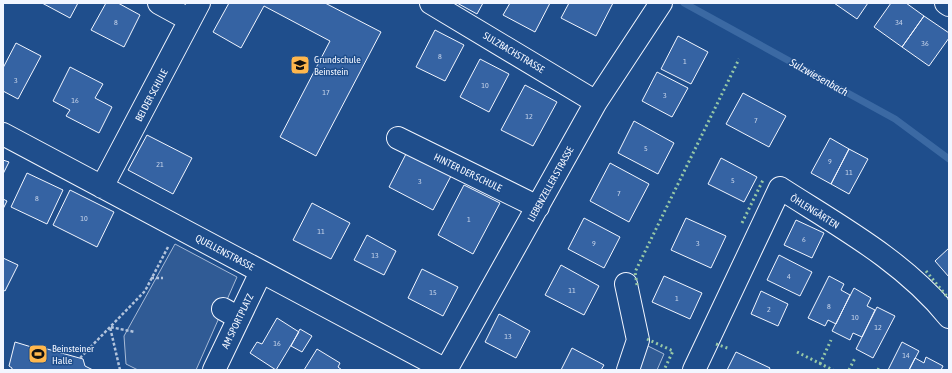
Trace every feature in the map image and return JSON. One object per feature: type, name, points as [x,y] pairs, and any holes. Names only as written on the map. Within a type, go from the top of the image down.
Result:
[{"type":"street","points":[[159,3],[195,12]]},
{"type":"street","name":"SULZBACHSTRASSE","points":[[431,3],[596,102]]},
{"type":"street","name":"LIEBENZELLER STRASSE","points":[[446,370],[596,102],[661,3]]},
{"type":"street","name":"BEI DER SCHULE","points":[[102,187],[195,12]]},
{"type":"street","name":"QUELLENSTRASSE","points":[[3,134],[446,370]]},
{"type":"street","name":"HINTER DER SCHULE","points":[[398,138],[538,207]]},
{"type":"street","name":"ÖHLENGÄRTEN","points":[[694,370],[780,188],[872,247],[934,299],[949,316]]},
{"type":"street","name":"AM SPORTPLATZ","points":[[204,369],[231,313],[261,272]]},
{"type":"street","points":[[626,284],[638,340],[628,370]]},
{"type":"path","points":[[80,358],[144,291],[178,227]]},
{"type":"path","points":[[151,278],[163,278]]},
{"type":"path","points":[[110,327],[135,332]]},
{"type":"path","points":[[110,327],[120,370]]},
{"type":"shaded area","points":[[175,244],[237,277],[196,370],[138,370],[126,364],[124,336]]},
{"type":"shaded area","points":[[648,346],[664,354],[657,370],[637,370]]},
{"type":"building","points":[[42,3],[78,3],[70,18]]},
{"type":"building","points":[[106,3],[118,3],[140,15],[124,47],[91,30]]},
{"type":"building","name":"Grundschule Beinstein","points":[[229,3],[325,3],[381,32],[316,156],[280,137],[330,41],[264,6],[241,48],[213,32]]},
{"type":"building","points":[[457,3],[483,3],[477,14]]},
{"type":"building","points":[[510,3],[550,3],[535,32],[503,15]]},
{"type":"building","points":[[569,3],[613,3],[596,36],[561,18]]},
{"type":"building","points":[[834,3],[868,3],[857,19]]},
{"type":"building","points":[[891,3],[906,3],[924,16],[902,47],[874,27]]},
{"type":"building","points":[[924,16],[949,33],[949,38],[929,66],[902,47]]},
{"type":"building","points":[[435,30],[464,45],[445,81],[416,67]]},
{"type":"building","points":[[678,36],[708,52],[691,84],[661,69]]},
{"type":"building","points":[[16,43],[41,56],[18,99],[3,91],[3,68]]},
{"type":"building","points":[[480,59],[509,74],[489,112],[460,97]]},
{"type":"building","points":[[70,67],[103,84],[95,98],[112,107],[99,133],[66,116],[70,110],[53,101]]},
{"type":"building","points":[[657,72],[688,88],[672,117],[642,101]]},
{"type":"building","points":[[525,85],[557,102],[533,146],[501,130]]},
{"type":"building","points":[[743,93],[786,116],[769,147],[726,124]]},
{"type":"building","points":[[634,121],[674,143],[658,174],[618,153]]},
{"type":"building","points":[[147,135],[192,158],[173,194],[128,170]]},
{"type":"building","points":[[830,138],[849,149],[831,184],[811,173]]},
{"type":"building","points":[[849,149],[868,159],[849,194],[831,184]]},
{"type":"building","points":[[407,152],[451,176],[433,210],[389,187]]},
{"type":"building","points":[[721,158],[757,177],[744,202],[708,184]]},
{"type":"building","points":[[3,160],[9,162],[3,174]]},
{"type":"building","points":[[610,163],[649,184],[629,222],[590,201]]},
{"type":"building","points":[[27,173],[63,190],[47,224],[11,207]]},
{"type":"building","points":[[464,185],[500,203],[473,254],[438,235]]},
{"type":"building","points":[[70,190],[114,212],[97,247],[53,225]]},
{"type":"building","points":[[3,199],[7,201],[3,209]]},
{"type":"building","points":[[312,203],[350,223],[331,259],[293,240]]},
{"type":"building","points":[[584,218],[620,237],[604,268],[568,249]]},
{"type":"building","points":[[686,218],[726,236],[711,268],[671,250]]},
{"type":"building","points":[[796,220],[824,233],[812,258],[784,245]]},
{"type":"building","points":[[367,235],[396,251],[384,275],[354,260]]},
{"type":"building","points":[[949,248],[949,277],[935,261]]},
{"type":"building","points":[[779,255],[812,272],[800,296],[767,280]]},
{"type":"building","points":[[3,258],[18,265],[5,291],[3,290]]},
{"type":"building","points":[[561,265],[599,286],[584,315],[545,295]]},
{"type":"building","points":[[422,269],[458,287],[443,316],[408,298]]},
{"type":"building","points":[[664,276],[702,293],[690,319],[652,302]]},
{"type":"building","points":[[829,276],[844,284],[841,290],[850,295],[836,324],[828,320],[825,326],[808,318]]},
{"type":"building","points":[[854,288],[871,298],[867,306],[875,310],[862,337],[853,333],[850,340],[832,331]]},
{"type":"building","points":[[761,291],[788,304],[778,326],[751,314]]},
{"type":"building","points":[[877,307],[895,316],[873,358],[856,349]]},
{"type":"building","points":[[499,314],[530,331],[516,358],[485,342]]},
{"type":"building","points":[[277,318],[299,332],[276,370],[250,353],[257,342],[262,344]]},
{"type":"building","points":[[300,329],[312,336],[302,352],[291,346]]},
{"type":"building","name":"Beinsteiner Halle","points":[[15,342],[38,349],[40,347],[83,359],[85,366],[93,370],[12,370],[9,366]]},
{"type":"building","points":[[902,342],[919,351],[909,370],[888,370]]},
{"type":"building","points":[[572,348],[604,365],[601,370],[561,370]]},
{"type":"building","points":[[317,349],[340,363],[338,367],[342,370],[304,370]]},
{"type":"building","points":[[736,352],[770,368],[769,370],[727,370]]},
{"type":"building","points":[[926,357],[943,366],[941,370],[909,370],[915,358],[924,363]]},
{"type":"waterway","name":"Sulzwiesenbach","points":[[684,3],[895,119],[949,159]]},
{"type":"hedge","points":[[637,285],[635,272],[739,59]]},
{"type":"hedge","points":[[742,223],[763,180]]},
{"type":"hedge","points":[[926,271],[949,299]]},
{"type":"hedge","points":[[647,339],[673,351],[664,370]]},
{"type":"hedge","points":[[820,364],[831,340]]},
{"type":"hedge","points":[[716,344],[730,349]]},
{"type":"hedge","points":[[797,352],[833,370]]},
{"type":"hedge","points":[[849,370],[855,358]]},
{"type":"hedge","points":[[878,370],[880,366]]},
{"type":"place","name":"Grundschule Beinstein","points":[[300,65]]},
{"type":"place","name":"Beinsteiner Halle","points":[[38,354]]}]
